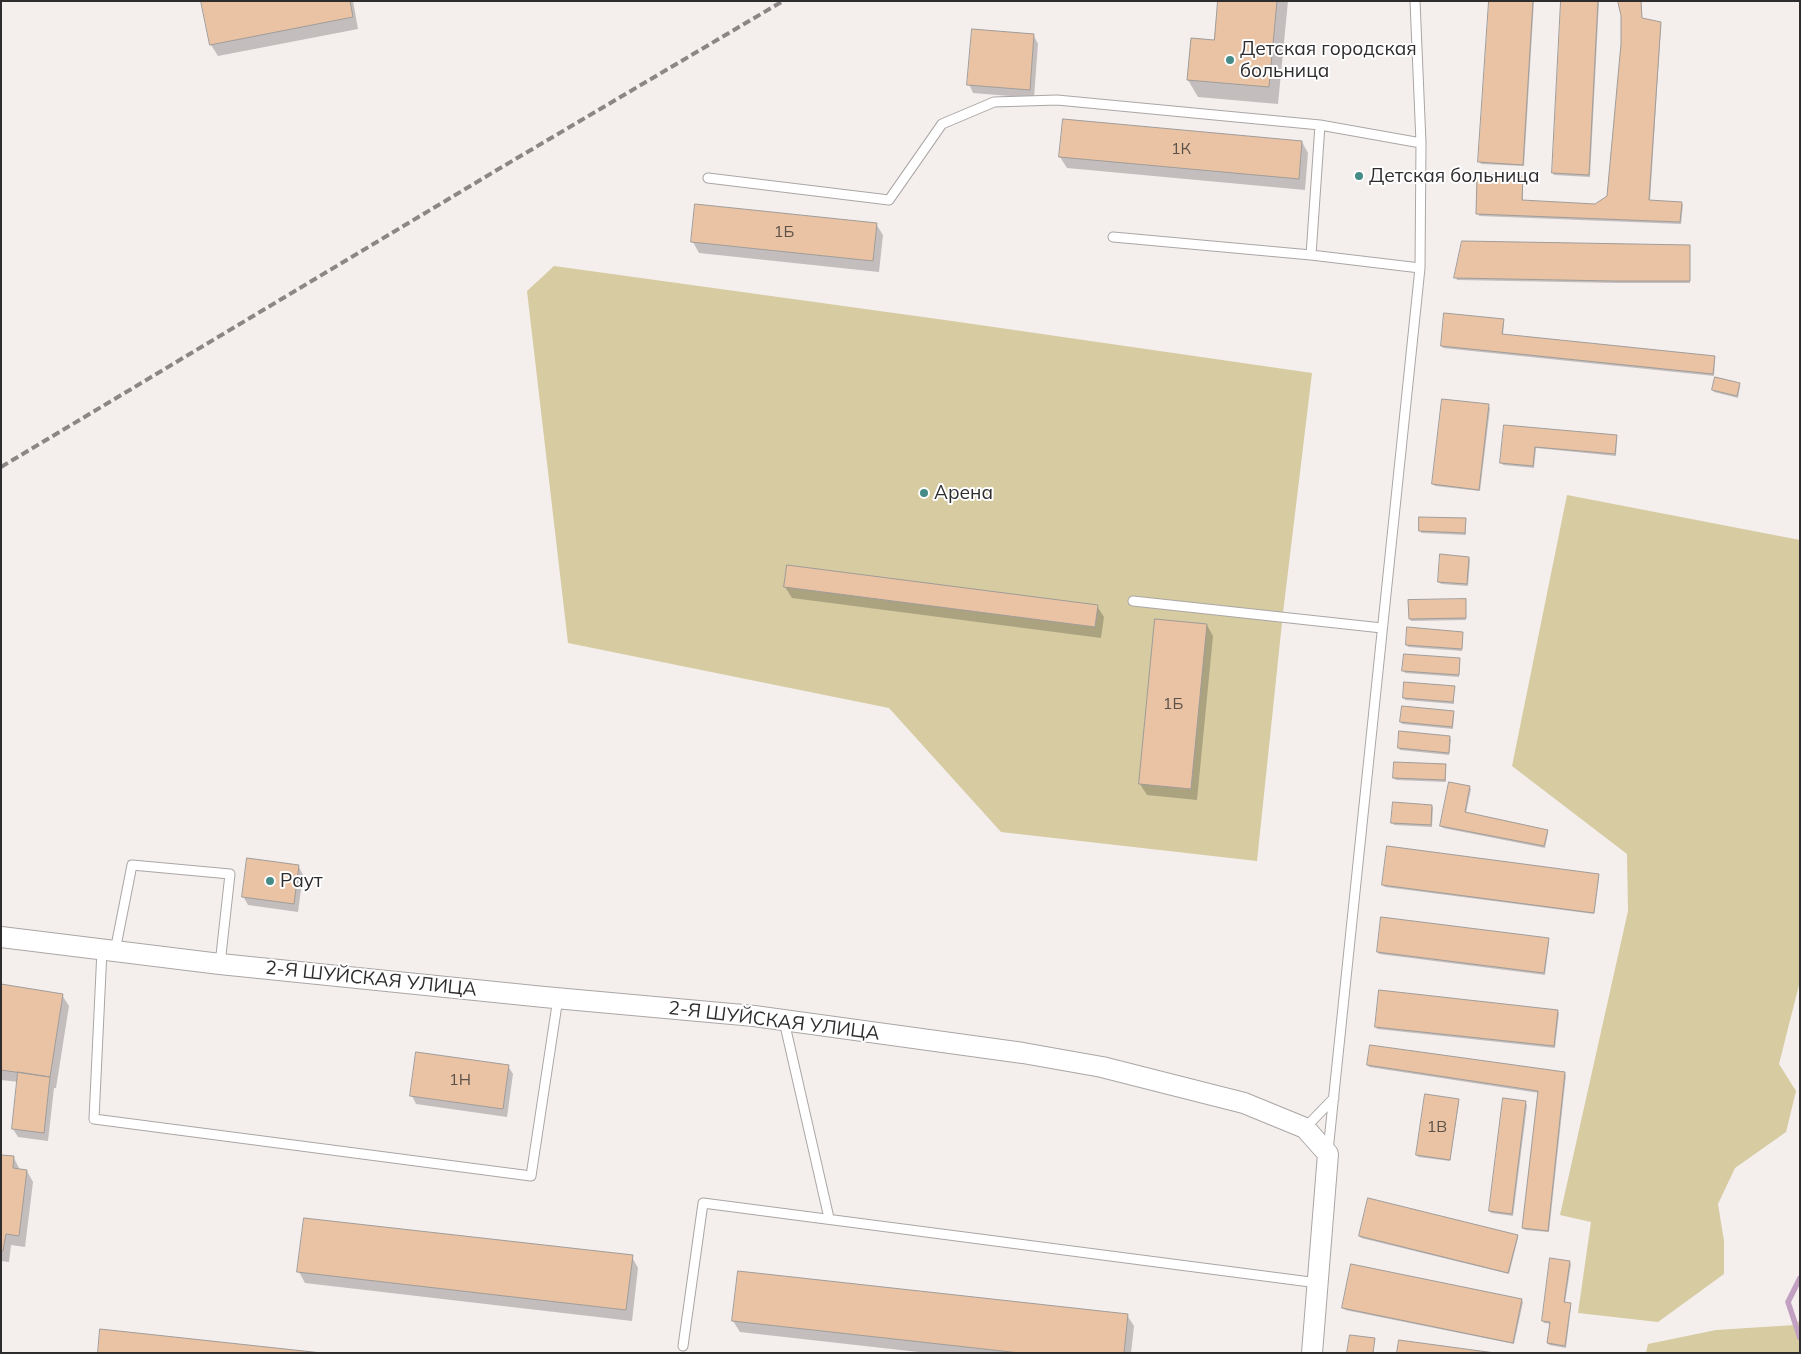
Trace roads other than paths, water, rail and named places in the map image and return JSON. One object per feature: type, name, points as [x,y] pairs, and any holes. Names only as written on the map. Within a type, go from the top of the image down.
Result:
[{"type":"street","name":"2-Я ШУЙСКАЯ УЛИЦА","points":[[1,937],[220,964],[754,1016],[1023,1053],[1102,1068],[1244,1104],[1305,1128],[1328,1154]]},
{"type":"street","points":[[1312,1353],[1328,1154]]},
{"type":"lane","points":[[1328,1154],[1420,268],[1420,143],[1414,1]]},
{"type":"lane","points":[[708,178],[889,200],[942,124],[994,102],[1057,100],[1320,125],[1420,143]]},
{"type":"lane","points":[[1311,255],[1320,125]]},
{"type":"lane","points":[[1113,237],[1311,255],[1420,268]]},
{"type":"lane","points":[[1133,601],[1382,628]]},
{"type":"lane","points":[[220,964],[230,874],[132,865],[109,950],[94,1119],[531,1176],[558,998]]},
{"type":"lane","points":[[784,1020],[829,1218]]},
{"type":"lane","points":[[1305,1128],[1334,1098]]},
{"type":"lane","points":[[683,1346],[703,1203],[1318,1282]]},
{"type":"waterway","points":[[1800,1278],[1788,1302],[1800,1338]]},
{"type":"railway","points":[[1,467],[783,1]]},
{"type":"place","name":"Детская городская больница","points":[[1230,60]]},
{"type":"place","name":"Детская больница","points":[[1359,176]]},
{"type":"place","name":"Арена","points":[[924,493]]},
{"type":"place","name":"Раут","points":[[270,881]]}]
